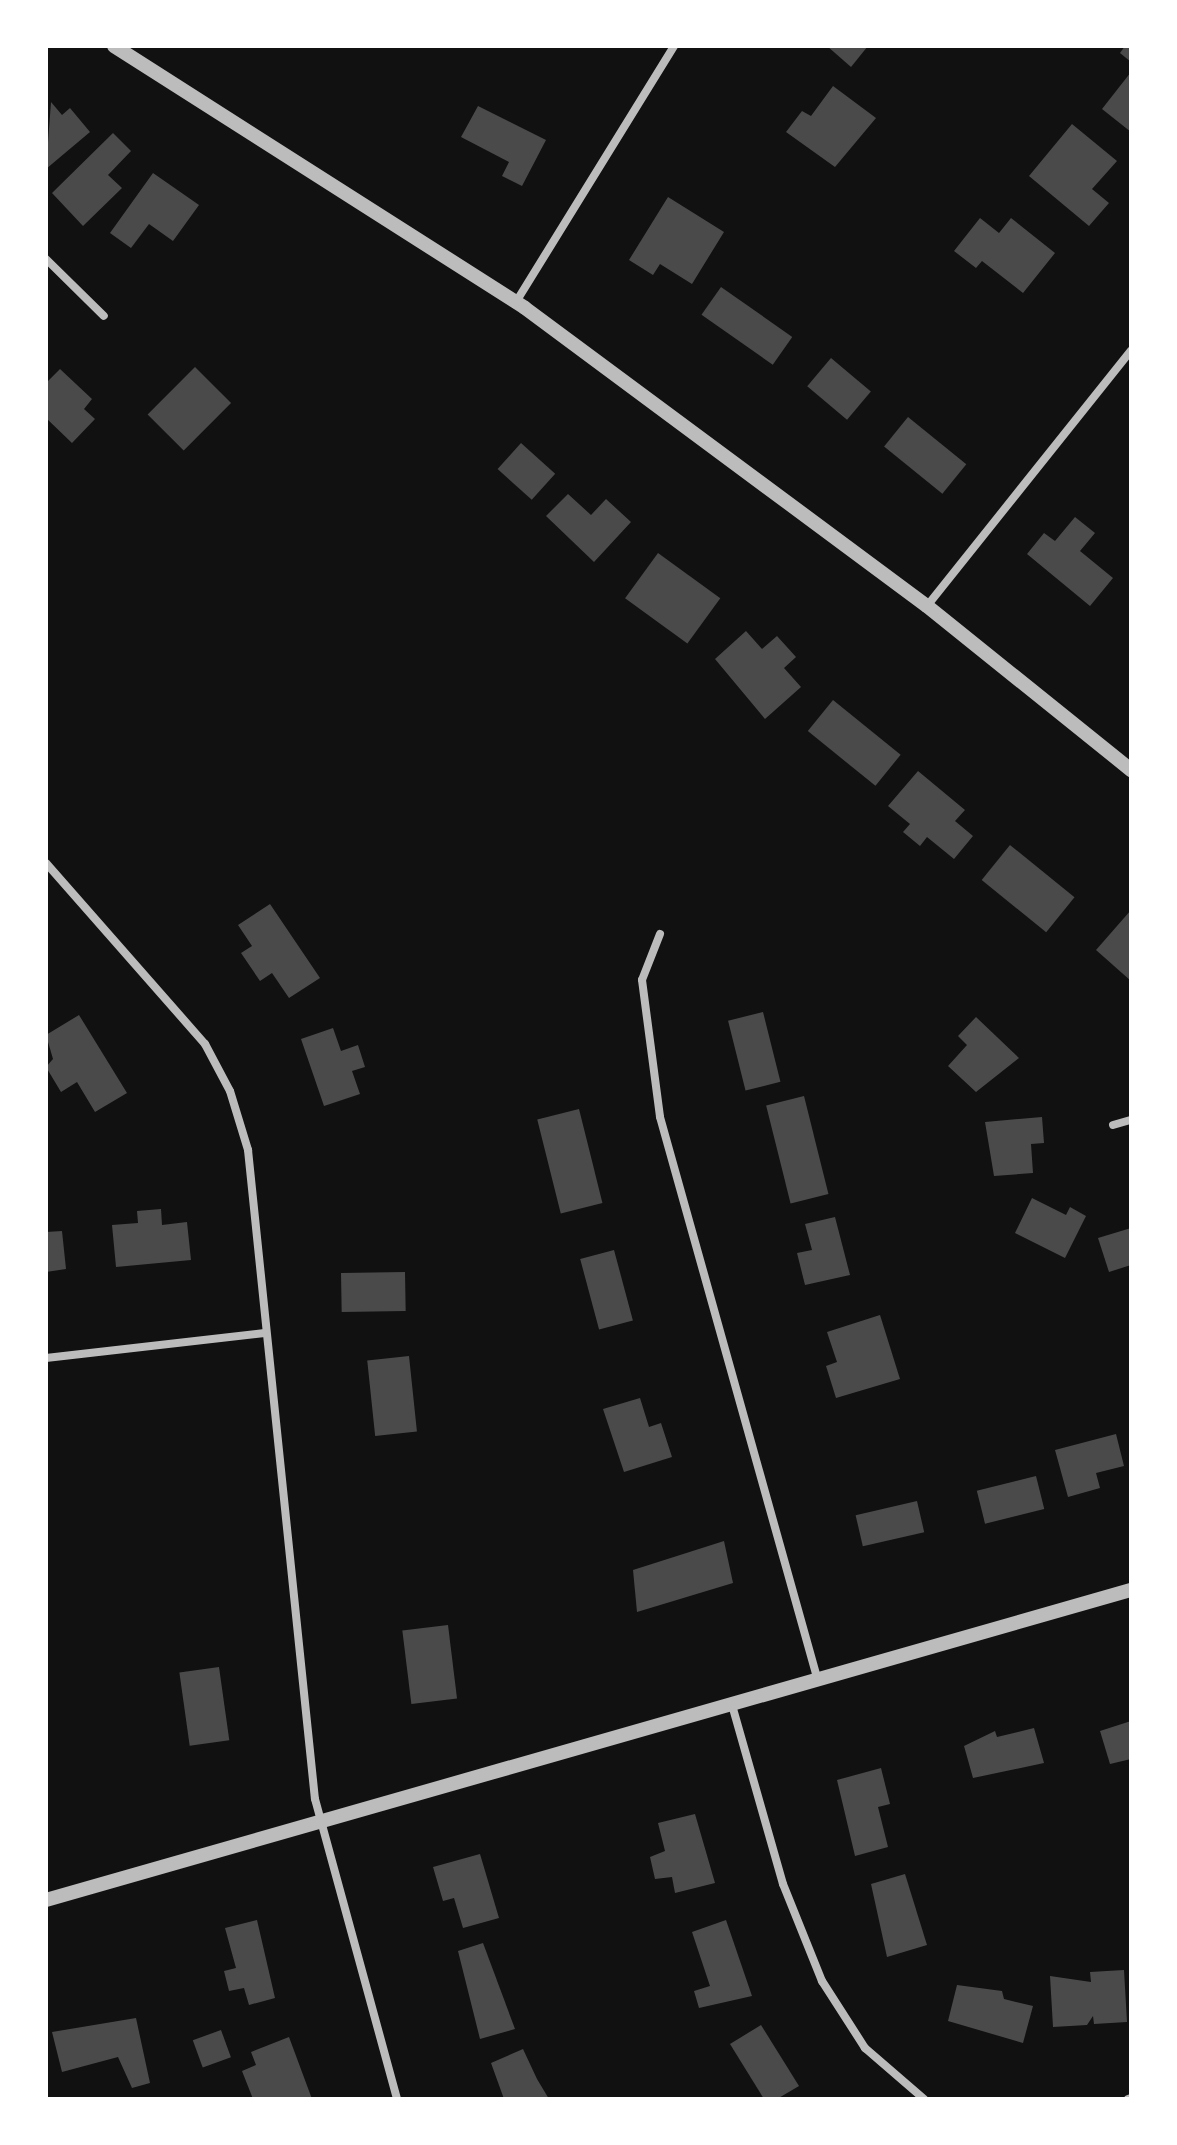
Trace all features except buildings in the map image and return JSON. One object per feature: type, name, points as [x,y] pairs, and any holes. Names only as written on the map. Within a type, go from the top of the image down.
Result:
[{"type":"street","points":[[114,46],[516,302],[927,606],[1131,770]]},
{"type":"street","points":[[516,302],[674,46]]},
{"type":"street","points":[[46,259],[104,316]]},
{"type":"street","points":[[927,606],[1131,350]]},
{"type":"street","points":[[46,863],[205,1044],[230,1091],[248,1150],[265,1333],[322,1824],[397,2099]]},
{"type":"street","points":[[660,934],[642,980],[660,1117],[818,1681]]},
{"type":"street","points":[[1113,1125],[1131,1120]]},
{"type":"street","points":[[46,1358],[265,1333]]},
{"type":"street","points":[[46,1900],[322,1824],[1131,1590]]},
{"type":"street","points":[[732,1705],[783,1884],[822,1981],[865,2048],[924,2099]]}]
